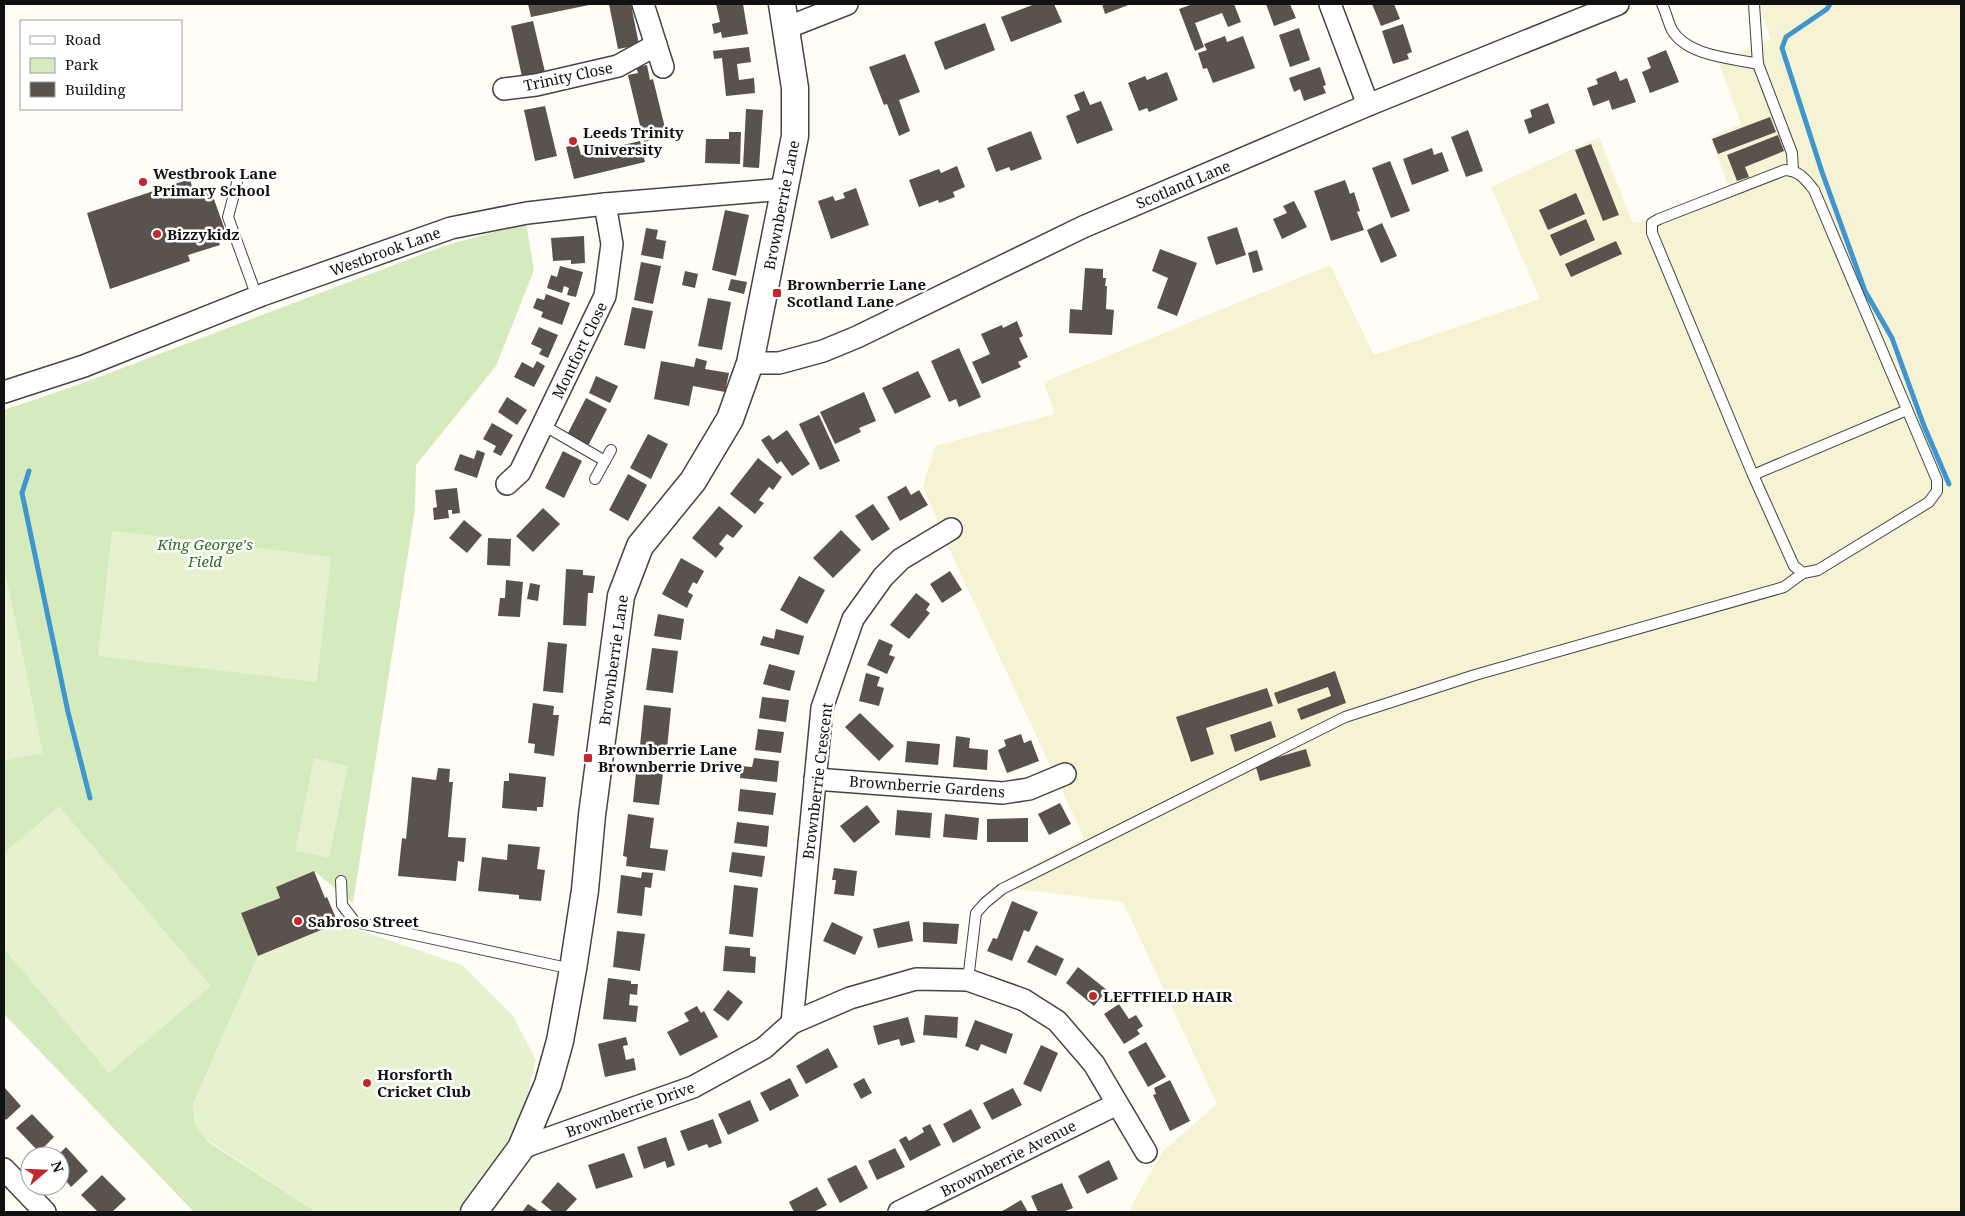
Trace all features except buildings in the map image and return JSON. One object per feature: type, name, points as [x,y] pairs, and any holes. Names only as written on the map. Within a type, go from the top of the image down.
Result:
[{"type":"street","points":[[643,4],[663,66]]},
{"type":"street","points":[[784,16],[847,4]]},
{"type":"street","points":[[1330,4],[1368,105]]},
{"type":"street","name":"Scotland Lane","points":[[750,363],[779,363],[823,351],[857,337],[1083,227],[1368,105],[1618,4]]},
{"type":"street","name":"Brownberrie Lane","points":[[474,1212],[521,1148],[548,1084],[560,1041],[585,890],[592,815],[621,596],[640,546],[693,480],[730,419],[750,363],[795,136],[795,88],[784,16]]},
{"type":"street","name":"Trinity Close","points":[[504,89],[536,85],[618,66],[656,45]]},
{"type":"street","name":"Westbrook Lane","points":[[4,392],[84,366],[257,297],[451,228],[527,212],[785,189]]},
{"type":"street","name":"Montfort Close","points":[[507,484],[520,472],[605,296],[612,244],[605,204]]},
{"type":"street","name":"Brownberrie Crescent","points":[[792,1023],[822,708],[853,619],[883,577],[900,559],[951,529]]},
{"type":"street","name":"Brownberrie Gardens","points":[[815,779],[1003,793],[1029,789],[1065,774]]},
{"type":"street","name":"Brownberrie Drive","points":[[521,1148],[693,1087],[764,1048],[792,1023],[850,998],[916,979],[968,980],[1024,1000],[1056,1020],[1094,1064],[1146,1152]]},
{"type":"street","name":"Brownberrie Avenue","points":[[900,1212],[1116,1104]]},
{"type":"street","points":[[4,1169],[45,1212]]},
{"type":"lane","points":[[1662,4],[1672,31],[1686,46],[1703,52],[1758,64]]},
{"type":"lane","points":[[1754,4],[1758,64],[1792,153],[1793,171]]},
{"type":"lane","points":[[968,980],[976,914],[985,903],[1002,889],[1336,722],[1475,675],[1784,587],[1803,573],[1818,570],[1930,502],[1937,491],[1937,480],[1814,190],[1802,176],[1793,171],[1785,170],[1659,218],[1652,223],[1652,234],[1753,475],[1794,566],[1803,573]]},
{"type":"lane","points":[[237,183],[228,217],[257,297]]},
{"type":"lane","points":[[1753,475],[1907,410]]},
{"type":"lane","points":[[543,425],[605,461]]},
{"type":"lane","points":[[595,479],[611,450]]},
{"type":"lane","points":[[340,881],[342,905],[355,922],[573,969]]},
{"type":"shaded area","points":[[1758,4],[1961,4],[1961,1212],[1130,1212],[1134,1201],[1163,1151],[1217,1104],[1123,902],[1017,889],[1007,879],[1084,838],[948,547],[923,486],[935,446],[1055,414],[1044,382],[1330,265],[1374,355],[1540,299],[1491,187],[1599,137],[1633,223],[1732,196],[1710,137],[1741,124],[1718,61],[1771,39]]},
{"type":"green space","name":"King George's Field","points":[[526,223],[534,270],[496,366],[416,465],[415,509],[353,903],[314,871],[276,887],[280,898],[241,913],[258,956],[193,1105],[207,1141],[316,1212],[194,1212],[4,1014],[4,410],[83,383],[444,246]]},
{"type":"green space","points":[[112,531],[331,557],[317,682],[98,656]]},
{"type":"green space","points":[[4,565],[43,753],[4,761]]},
{"type":"green space","points":[[314,758],[348,766],[329,858],[295,851]]},
{"type":"green space","points":[[59,806],[211,986],[109,1073],[4,949],[4,853]]},
{"type":"green space","name":"Horsforth Cricket Club","points":[[338,923],[462,965],[513,1016],[536,1060],[521,1121],[489,1171],[457,1212],[316,1212],[207,1140],[194,1124],[193,1105],[258,956]]},
{"type":"waterway","points":[[1830,4],[1827,9],[1786,37],[1782,48],[1822,172],[1865,291],[1892,338],[1924,426],[1949,484]]},
{"type":"waterway","points":[[29,471],[22,493],[68,712],[90,798]]},
{"type":"place","name":"Leeds Trinity University","points":[[573,141]]},
{"type":"place","name":"Westbrook Lane Primary School","points":[[143,182]]},
{"type":"place","name":"Bizzykidz","points":[[157,234]]},
{"type":"place","name":"Brownberrie Lane Scotland Lane","points":[[777,293]]},
{"type":"place","name":"Brownberrie Lane Brownberrie Drive","points":[[588,758]]},
{"type":"place","name":"Sabroso Street","points":[[298,921]]},
{"type":"place","name":"LEFTFIELD HAIR","points":[[1093,996]]},
{"type":"place","name":"Horsforth Cricket Club","points":[[367,1083]]}]
